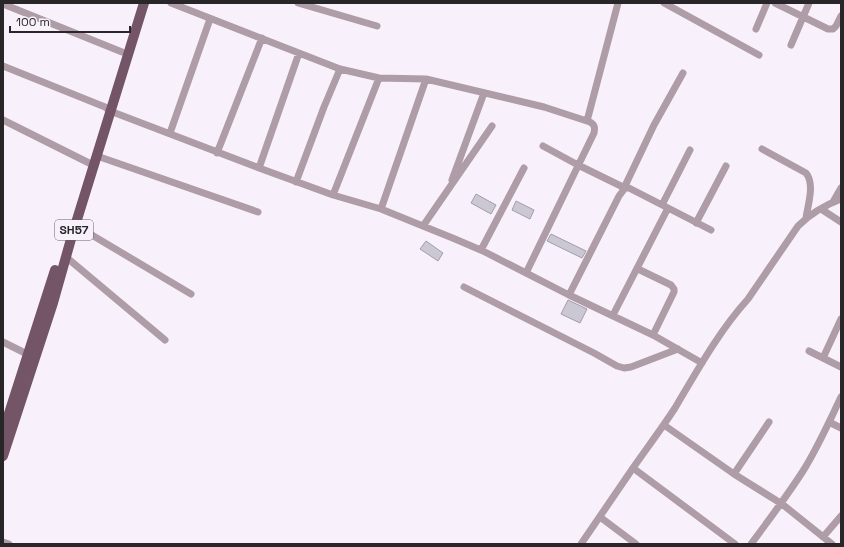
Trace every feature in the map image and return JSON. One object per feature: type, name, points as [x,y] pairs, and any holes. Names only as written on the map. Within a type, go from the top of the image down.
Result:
[{"type":"main road","name":"SH57","points":[[3,432],[31,356],[53,303],[75,225],[97,156],[122,52],[138,3]]},
{"type":"main road","name":"SH57","points":[[3,456],[5,442],[31,356],[45,303],[88,163],[144,3]]},
{"type":"street","points":[[171,3],[340,69],[379,78],[426,79],[544,107],[593,124],[594,130],[526,273]]},
{"type":"street","points":[[298,3],[377,26]]},
{"type":"street","points":[[587,121],[618,3]]},
{"type":"street","points":[[664,3],[759,55]]},
{"type":"street","points":[[756,29],[767,3]]},
{"type":"street","points":[[775,3],[828,29],[833,29],[841,16]]},
{"type":"street","points":[[791,45],[809,3]]},
{"type":"street","points":[[3,4],[122,52]]},
{"type":"street","points":[[170,134],[210,19]]},
{"type":"street","points":[[217,153],[262,38]]},
{"type":"street","points":[[259,168],[299,53]]},
{"type":"street","points":[[3,66],[217,153],[296,182],[381,209],[481,250],[569,295],[653,335],[702,363]]},
{"type":"street","points":[[296,182],[340,69]]},
{"type":"street","points":[[569,295],[624,188],[654,125],[683,73]]},
{"type":"street","points":[[333,194],[379,78]]},
{"type":"street","points":[[381,209],[426,79]]},
{"type":"street","points":[[448,191],[484,93]]},
{"type":"street","points":[[3,120],[88,163]]},
{"type":"street","points":[[423,226],[492,126]]},
{"type":"street","points":[[543,146],[578,165],[624,188],[629,188],[711,230]]},
{"type":"street","points":[[762,149],[806,173],[809,177],[810,183],[806,218]]},
{"type":"street","points":[[613,315],[638,269],[690,150]]},
{"type":"street","points":[[97,156],[258,212]]},
{"type":"street","points":[[696,223],[726,166]]},
{"type":"street","points":[[481,250],[524,168]]},
{"type":"street","points":[[833,202],[841,188]]},
{"type":"street","points":[[581,544],[664,425],[702,363],[798,226],[806,218],[841,199]]},
{"type":"street","points":[[821,209],[841,222]]},
{"type":"street","points":[[75,225],[191,294]]},
{"type":"street","points":[[66,257],[165,340]]},
{"type":"street","points":[[638,269],[671,285],[674,289],[674,292],[653,335]]},
{"type":"street","points":[[464,287],[617,366],[624,368],[631,367],[678,349]]},
{"type":"street","points":[[824,358],[841,319]]},
{"type":"street","points":[[3,342],[31,356]]},
{"type":"street","points":[[809,351],[841,367]]},
{"type":"street","points":[[751,544],[782,504],[809,461],[841,397]]},
{"type":"street","points":[[734,474],[769,422]]},
{"type":"street","points":[[829,422],[841,428]]},
{"type":"street","points":[[664,425],[734,474],[782,504],[832,544]]},
{"type":"street","points":[[633,468],[735,544]]},
{"type":"street","points":[[824,537],[841,516]]},
{"type":"street","points":[[600,517],[636,544]]},
{"type":"street","points":[[3,542],[9,544]]},
{"type":"building","points":[[476,194],[496,205],[491,214],[471,203]]},
{"type":"building","points":[[516,201],[534,210],[530,219],[512,210]]},
{"type":"building","points":[[551,234],[586,251],[582,258],[547,241]]},
{"type":"building","points":[[426,241],[443,253],[438,261],[420,249]]},
{"type":"building","points":[[568,300],[587,309],[580,323],[561,314]]}]
